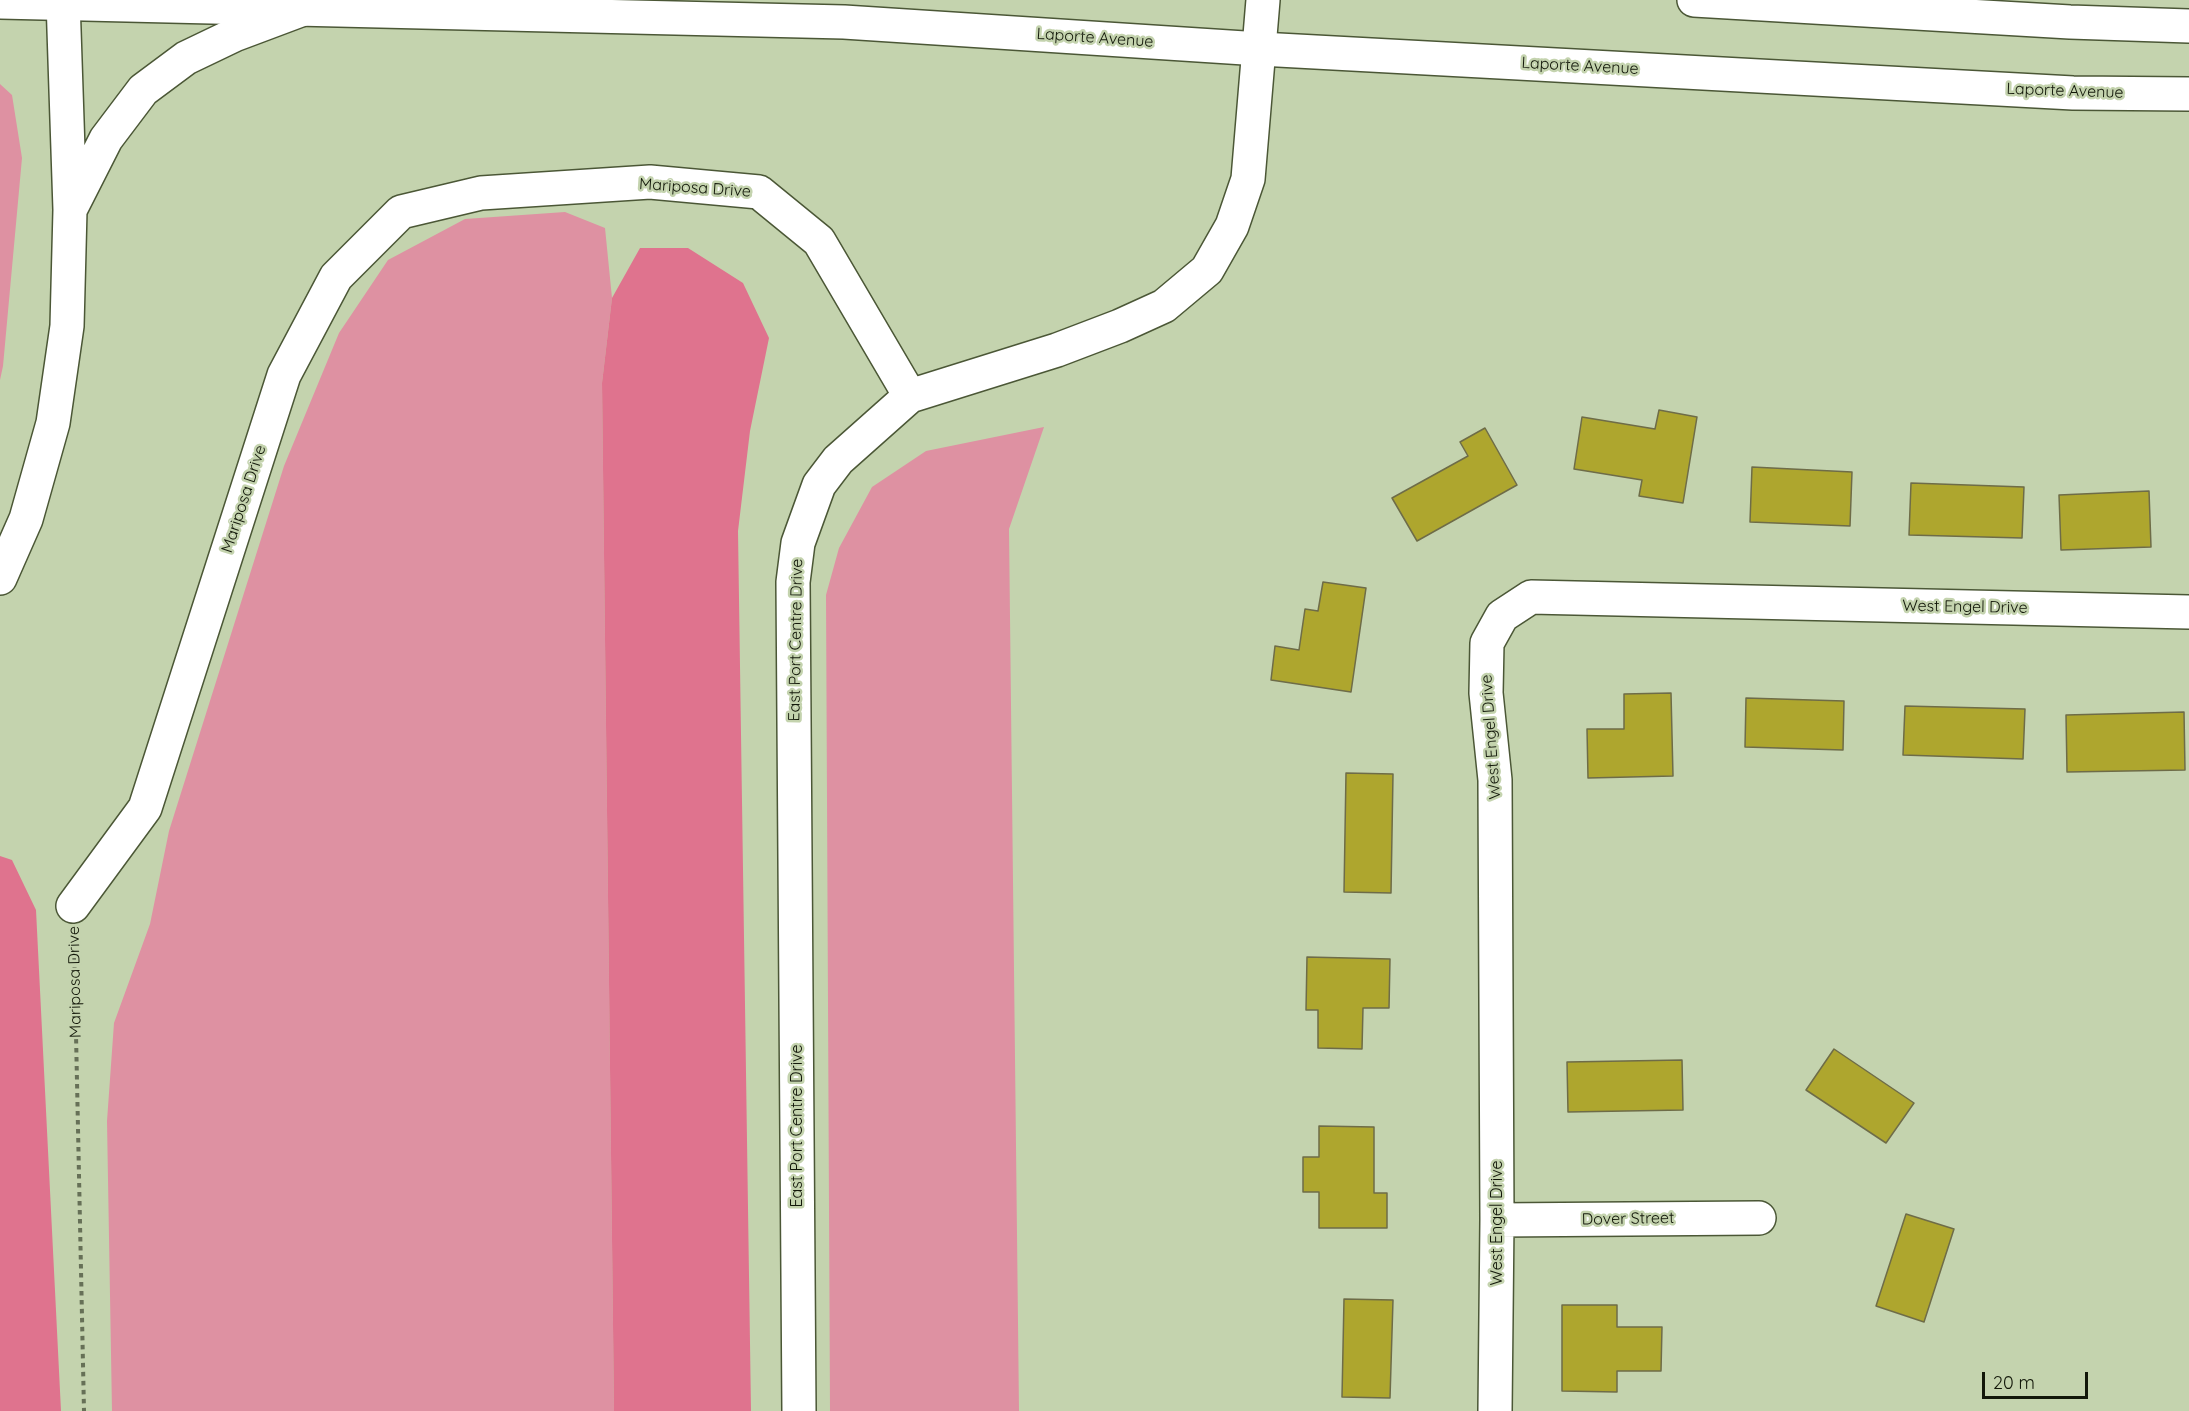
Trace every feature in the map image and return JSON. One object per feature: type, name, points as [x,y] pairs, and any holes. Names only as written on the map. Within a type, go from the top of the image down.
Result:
[{"type":"main road","name":"East Port Centre Drive","points":[[799,1411],[793,582],[798,543],[819,485],[838,460],[910,396],[1057,350],[1120,326],[1164,306],[1207,270],[1232,226],[1248,179],[1263,0]]},
{"type":"main road","points":[[1694,0],[2070,22],[2189,26]]},
{"type":"main road","name":"Laporte Avenue","points":[[0,2],[63,1],[844,22],[1260,49],[2073,93],[2189,94]]},
{"type":"main road","points":[[0,578],[26,519],[53,423],[67,326],[70,210],[63,1]]},
{"type":"main road","points":[[70,210],[106,139],[143,90],[186,58],[234,35],[306,8]]},
{"type":"main road","name":"Mariposa Drive","points":[[73,906],[146,808],[284,375],[336,277],[401,212],[481,194],[650,182],[759,192],[819,241],[910,396]]},
{"type":"main road","name":"West Engel Drive","points":[[1495,1411],[1497,1220],[1495,780],[1486,693],[1487,643],[1502,616],[1531,597],[2189,612]]},
{"type":"main road","name":"Dover Street","points":[[1497,1220],[1759,1218]]},
{"type":"path","name":"Mariposa Drive","points":[[73,906],[84,1411]]},
{"type":"shaded area","points":[[0,84],[12,95],[22,158],[0,380]]},
{"type":"shaded area","points":[[565,212],[605,228],[612,298],[602,383],[614,1411],[112,1411],[107,1121],[114,1023],[150,924],[169,831],[284,466],[339,333],[388,260],[465,219]]},
{"type":"shaded area","points":[[640,248],[688,248],[743,283],[769,338],[750,431],[738,531],[751,1411],[614,1411],[602,383],[612,298]]},
{"type":"shaded area","points":[[1044,427],[1009,529],[1019,1411],[830,1411],[826,595],[839,548],[872,487],[926,451]]},
{"type":"shaded area","points":[[0,856],[12,860],[36,910],[61,1411],[0,1411]]},
{"type":"building","points":[[1659,410],[1697,417],[1683,503],[1639,496],[1642,480],[1574,469],[1582,417],[1655,429]]},
{"type":"building","points":[[1485,428],[1517,485],[1417,541],[1392,498],[1468,456],[1460,442]]},
{"type":"building","points":[[1752,467],[1852,472],[1850,526],[1750,522]]},
{"type":"building","points":[[1911,483],[2024,487],[2022,538],[1909,535]]},
{"type":"building","points":[[2149,491],[2151,547],[2061,550],[2059,495]]},
{"type":"building","points":[[1323,582],[1366,588],[1351,692],[1271,680],[1275,646],[1299,650],[1305,609],[1318,611]]},
{"type":"building","points":[[1671,693],[1673,776],[1588,778],[1587,729],[1624,729],[1624,694]]},
{"type":"building","points":[[1746,698],[1844,701],[1843,750],[1745,747]]},
{"type":"building","points":[[1905,706],[2025,709],[2023,759],[1903,755]]},
{"type":"building","points":[[2184,712],[2185,770],[2067,772],[2066,715]]},
{"type":"building","points":[[1346,773],[1393,774],[1391,893],[1344,892]]},
{"type":"building","points":[[1307,957],[1390,959],[1389,1008],[1363,1008],[1362,1049],[1318,1048],[1318,1010],[1306,1010]]},
{"type":"building","points":[[1834,1049],[1914,1103],[1886,1143],[1806,1090]]},
{"type":"building","points":[[1682,1060],[1683,1110],[1568,1112],[1567,1062]]},
{"type":"building","points":[[1319,1126],[1374,1127],[1374,1193],[1387,1193],[1387,1228],[1319,1228],[1319,1192],[1303,1192],[1303,1157],[1319,1157]]},
{"type":"building","points":[[1906,1214],[1954,1229],[1924,1322],[1876,1306]]},
{"type":"building","points":[[1344,1299],[1393,1300],[1390,1398],[1342,1397]]},
{"type":"building","points":[[1562,1305],[1617,1305],[1617,1327],[1662,1327],[1661,1371],[1617,1371],[1617,1392],[1562,1391]]}]
